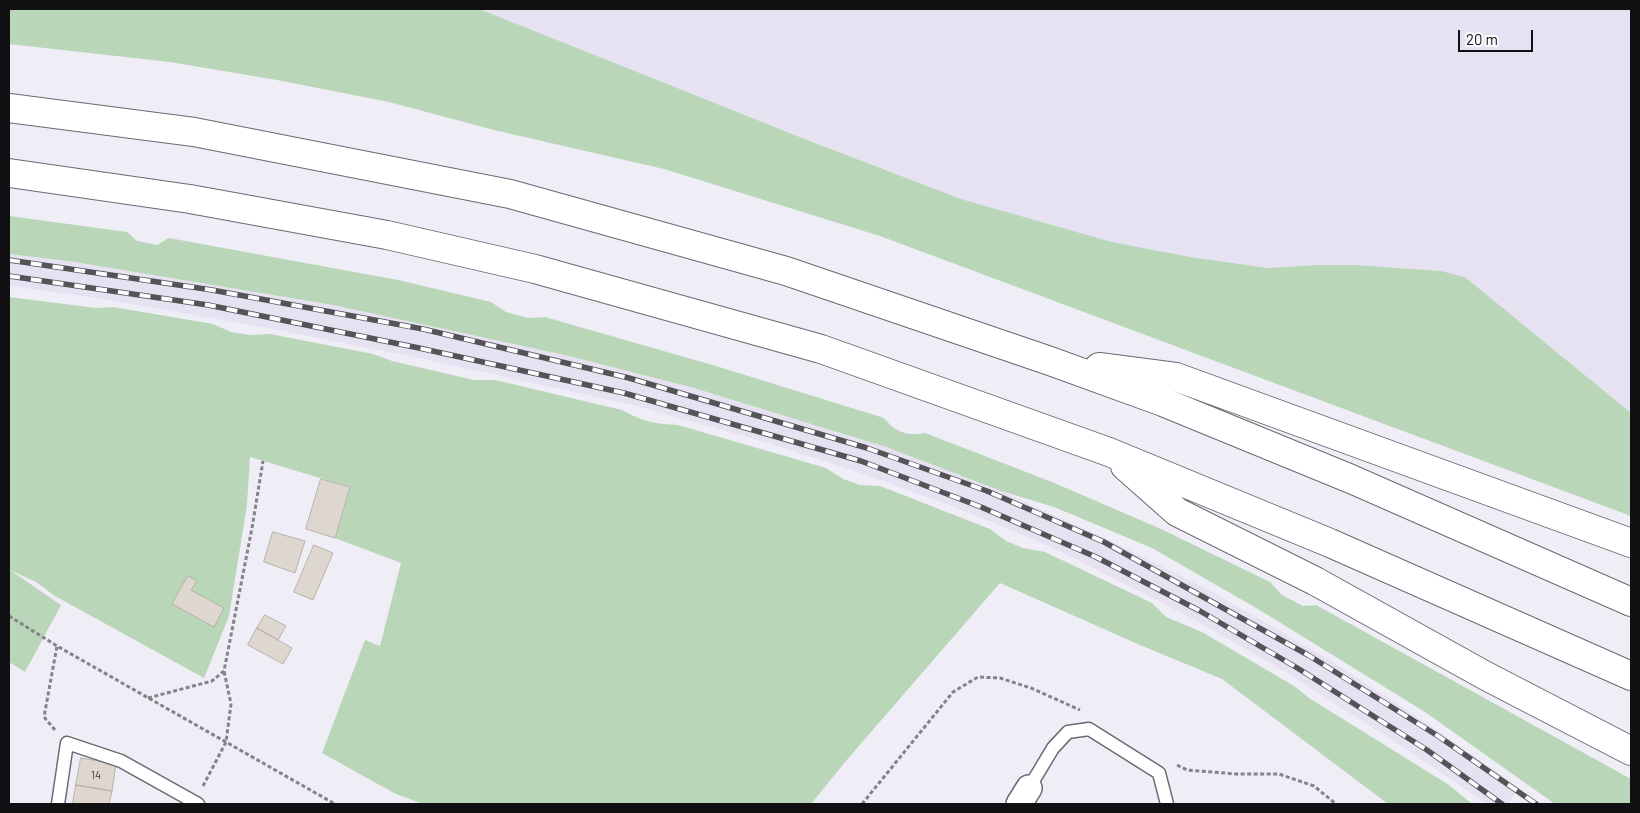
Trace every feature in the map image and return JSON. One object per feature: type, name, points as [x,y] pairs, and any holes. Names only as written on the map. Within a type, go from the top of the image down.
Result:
[{"type":"highway","points":[[9,108],[194,132],[510,194],[786,271],[1050,361],[1163,402],[1352,479],[1631,602]]},
{"type":"highway","points":[[9,173],[190,198],[387,235],[535,269],[821,349],[1109,452],[1330,543],[1631,676]]},
{"type":"highway","points":[[1050,361],[1176,377],[1631,543]]},
{"type":"highway","points":[[1109,452],[1177,512],[1315,581],[1486,676],[1631,751]]},
{"type":"lane","points":[[1024,796],[1053,748],[1068,732],[1089,729],[1160,773],[1167,804]]},
{"type":"lane","points":[[58,804],[67,743],[121,761],[196,803]]},
{"type":"path","points":[[196,803],[226,742],[231,704],[224,671],[263,461]]},
{"type":"path","points":[[9,616],[57,646],[335,804]]},
{"type":"path","points":[[57,646],[44,717],[67,743]]},
{"type":"path","points":[[148,698],[212,681],[224,671]]},
{"type":"shaded area","points":[[474,9],[1631,9],[1631,413],[1465,277],[1440,271],[1356,265],[1268,268],[1190,257],[1112,242],[961,199]]},
{"type":"shaded area","points":[[9,254],[75,262],[333,305],[569,356],[694,388],[889,448],[1001,491],[1107,539],[1211,591],[1333,662],[1437,730],[1519,788],[1508,804],[1487,804],[1406,749],[1287,673],[1189,617],[1060,551],[970,513],[867,475],[775,445],[637,406],[419,358],[258,326],[84,296],[9,286]]},
{"type":"green space","points":[[9,9],[479,9],[961,199],[1112,242],[1190,257],[1268,268],[1356,265],[1441,271],[1465,277],[1631,413],[1631,516],[880,236],[664,169],[494,130],[389,102],[277,80],[170,62],[9,44]]},
{"type":"green space","points":[[9,216],[127,232],[137,241],[157,245],[169,238],[398,280],[491,302],[506,312],[528,318],[545,317],[716,366],[884,418],[897,430],[907,434],[925,433],[1052,482],[1161,529],[1270,582],[1282,595],[1303,606],[1316,605],[1631,779],[1631,804],[1555,804],[1425,712],[1258,609],[1152,548],[1054,507],[1001,491],[889,448],[694,388],[569,356],[333,305],[75,262],[9,254]]},
{"type":"green space","points":[[9,297],[96,308],[113,307],[213,324],[231,332],[250,335],[270,334],[373,354],[392,361],[474,380],[495,380],[622,410],[648,421],[678,425],[826,468],[843,479],[860,485],[880,486],[990,529],[1006,541],[1023,548],[1045,552],[1152,603],[1166,617],[1202,632],[1294,686],[1309,698],[1449,785],[1472,804],[1388,804],[1222,679],[1000,583],[811,804],[423,804],[394,793],[322,753],[365,640],[380,646],[401,563],[335,538],[350,487],[250,457],[247,505],[229,616],[204,678],[55,596],[36,582],[10,570],[61,605],[25,672],[9,662]]},
{"type":"building","points":[[321,479],[350,487],[335,538],[306,529]]},
{"type":"building","points":[[273,532],[305,541],[295,573],[264,562]]},
{"type":"building","points":[[314,545],[333,553],[313,600],[294,592]]},
{"type":"building","points":[[188,576],[197,581],[191,590],[224,608],[214,627],[172,604]]},
{"type":"building","points":[[265,615],[286,626],[278,640],[257,628]]},
{"type":"building","points":[[257,628],[292,648],[283,664],[248,645]]},
{"type":"building","points":[[81,758],[116,764],[112,791],[76,785]]},
{"type":"building","points":[[76,785],[112,791],[109,804],[73,804]]},
{"type":"railway","points":[[9,260],[212,290],[423,329],[629,378],[867,448],[987,491],[1104,542],[1308,655],[1438,736],[1536,804]]},
{"type":"railway","points":[[9,276],[208,305],[419,348],[624,393],[861,461],[981,507],[1096,557],[1200,611],[1299,669],[1427,750],[1502,804]]}]
